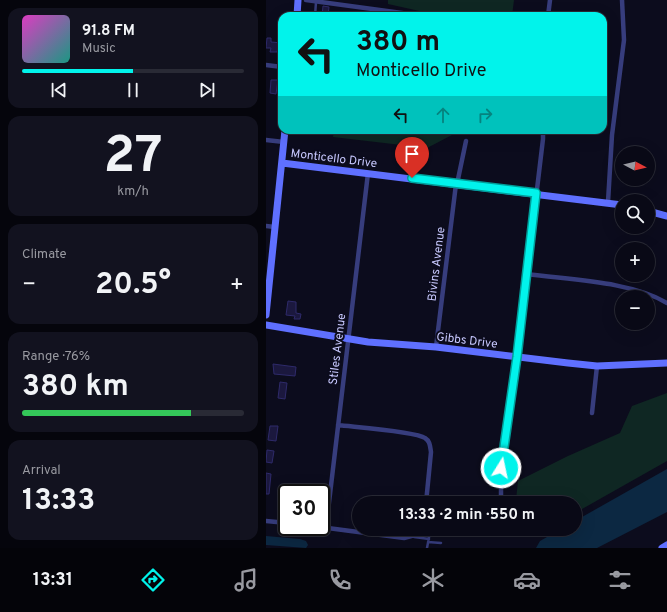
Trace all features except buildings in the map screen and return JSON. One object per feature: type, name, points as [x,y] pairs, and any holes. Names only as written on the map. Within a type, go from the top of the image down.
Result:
[{"type":"street","points":[[297,12],[298,0]]},
{"type":"street","points":[[306,0],[394,12]]},
{"type":"street","points":[[548,12],[550,0]]},
{"type":"street","points":[[608,202],[612,136],[624,40],[622,0]]},
{"type":"street","points":[[266,65],[278,66]]},
{"type":"street","points":[[266,315],[285,134]]},
{"type":"street","points":[[501,496],[501,468],[517,357],[542,134]]},
{"type":"street","points":[[266,140],[284,142]]},
{"type":"street","name":"Bivins Avenue","points":[[436,347],[457,184],[466,141]]},
{"type":"street","name":"Monticello Drive","points":[[282,163],[615,204]]},
{"type":"street","name":"Stiles Avenue","points":[[330,494],[368,173]]},
{"type":"street","points":[[655,213],[667,216]]},
{"type":"street","points":[[266,226],[275,227]]},
{"type":"street","points":[[527,274],[626,287],[652,295],[667,303]]},
{"type":"street","name":"Gibbs Drive","points":[[266,325],[384,344],[436,347],[597,366],[667,364]]},
{"type":"street","points":[[592,413],[597,366]]},
{"type":"street","points":[[338,425],[410,434],[424,438],[430,445],[431,452],[427,496]]},
{"type":"street","points":[[266,521],[278,522]]},
{"type":"street","points":[[330,529],[352,531]]},
{"type":"street","points":[[388,536],[404,538],[411,536]]},
{"type":"street","points":[[662,548],[667,545]]},
{"type":"lane","points":[[313,1],[314,12]]},
{"type":"lane","points":[[411,536],[441,543]]},
{"type":"lane","points":[[427,548],[429,536]]},
{"type":"green space","points":[[388,0],[514,0],[512,12],[424,12],[388,4]]},
{"type":"green space","points":[[333,134],[457,134],[452,135],[427,148],[333,137]]},
{"type":"green space","points":[[667,393],[667,461],[582,509],[582,496],[516,496],[518,481],[568,456],[620,433],[632,406]]},
{"type":"water","points":[[667,469],[667,512],[597,548],[536,548],[540,541],[549,536],[582,536],[582,517]]},
{"type":"water","points":[[266,536],[300,539],[306,541],[308,545],[306,548],[266,545]]},
{"type":"route","points":[[412,178],[536,193],[508,428],[501,468]]}]
